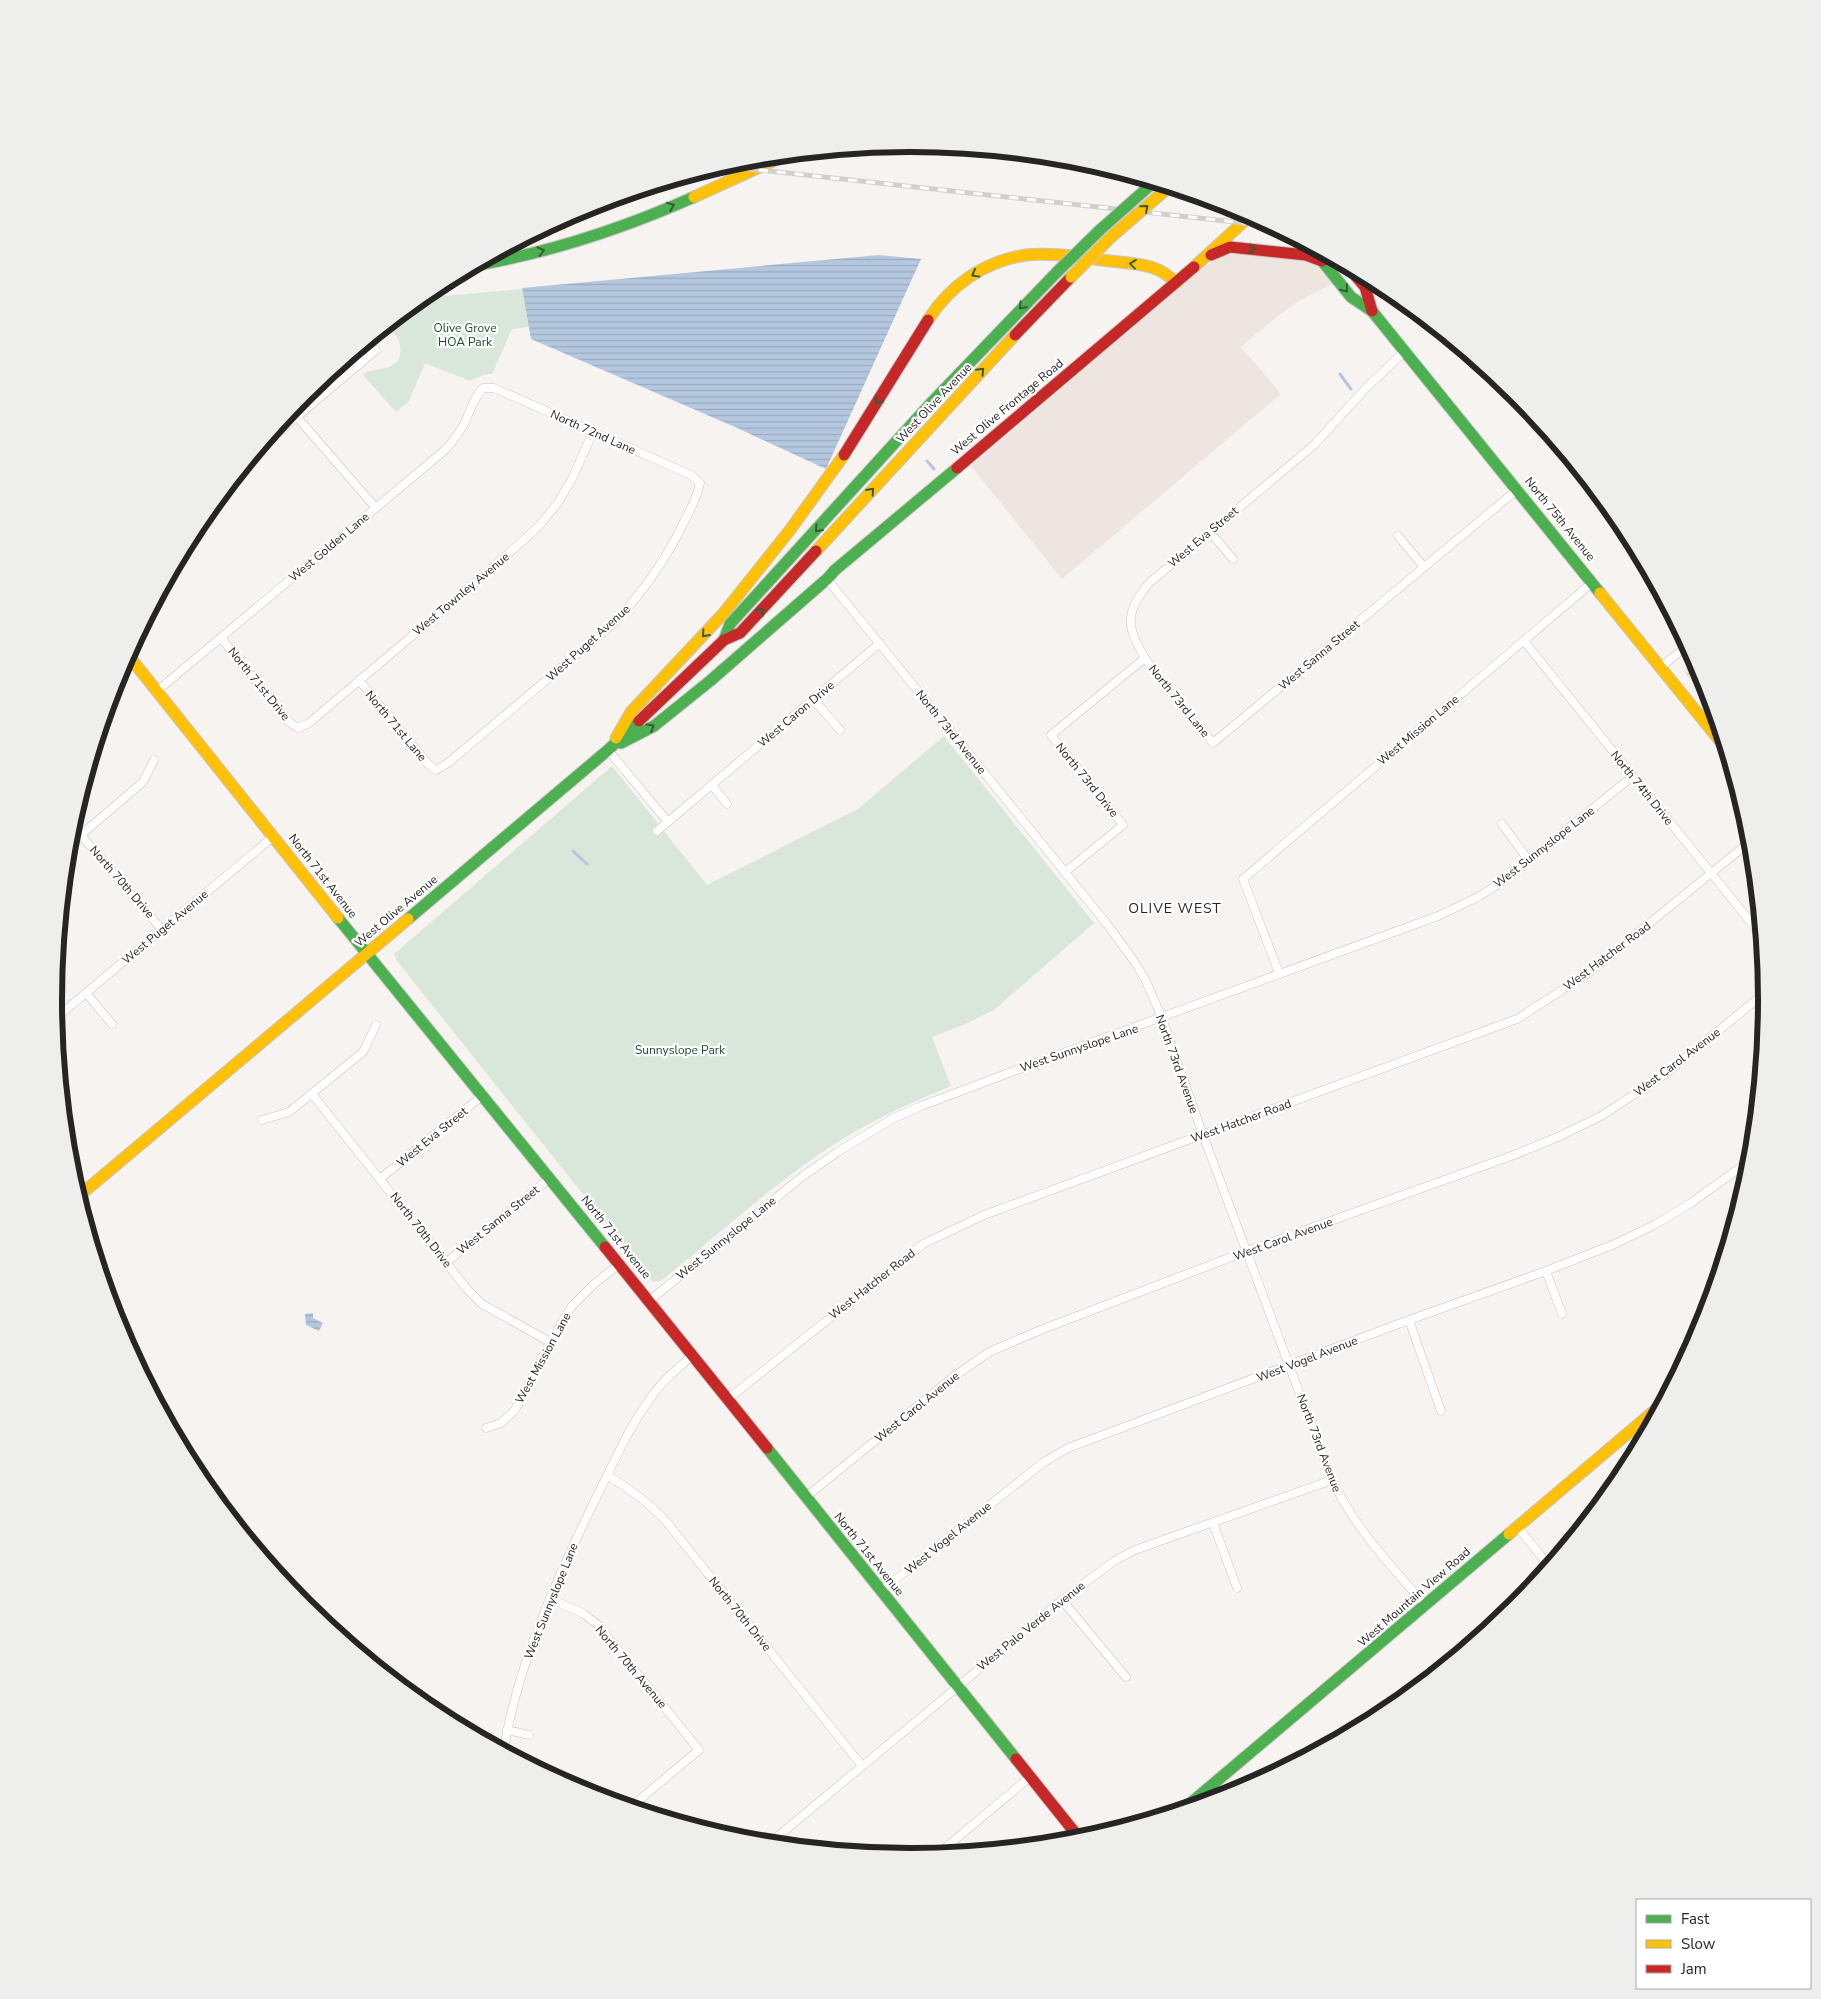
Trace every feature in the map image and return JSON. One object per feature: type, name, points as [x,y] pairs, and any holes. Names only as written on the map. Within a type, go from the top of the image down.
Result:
[{"type":"main road","points":[[495,261],[550,248],[626,225],[692,198],[765,165]]},
{"type":"main road","name":"West Olive Avenue","points":[[724,640],[730,624],[890,450],[992,335],[1101,229],[1149,186]]},
{"type":"main road","name":"West Olive Avenue","points":[[85,1191],[608,750],[724,640],[740,633],[993,358],[1111,237],[1164,191]]},
{"type":"main road","points":[[1205,258],[1245,220]]},
{"type":"main road","points":[[1205,258],[1230,247],[1306,255],[1323,262]]},
{"type":"main road","points":[[608,750],[631,712],[723,614],[790,530],[847,451],[936,308],[958,284],[972,274],[1000,261],[1027,255],[1054,255],[1149,266],[1167,273],[1176,283]]},
{"type":"main road","name":"North 75th Avenue","points":[[1319,257],[1351,297],[1372,311],[1716,735]]},
{"type":"main road","name":"West Olive Frontage Road","points":[[608,750],[654,726],[710,681],[835,570],[1205,258]]},
{"type":"main road","name":"North 75th Avenue","points":[[1359,280],[1365,287],[1372,311]]},
{"type":"main road","name":"North 71st Avenue","points":[[133,661],[1074,1831]]},
{"type":"main road","name":"West Mountain View Road","points":[[1199,1796],[1426,1606],[1517,1526],[1650,1414]]},
{"type":"street","points":[[286,426],[376,350]]},
{"type":"street","name":"West Eva Street","points":[[1145,658],[1135,641],[1131,624],[1133,609],[1138,597],[1148,584],[1314,444],[1367,387],[1405,351]]},
{"type":"street","name":"North 72nd Lane","points":[[483,388],[494,388],[691,475],[700,483]]},
{"type":"street","name":"West Golden Lane","points":[[157,691],[445,450],[465,423],[475,397],[483,388]]},
{"type":"street","points":[[297,417],[375,508]]},
{"type":"street","name":"West Townley Avenue","points":[[298,728],[308,723],[489,571],[538,527],[557,504],[572,479],[593,432]]},
{"type":"street","name":"West Puget Avenue","points":[[436,770],[448,764],[614,623],[633,603],[667,556],[697,495],[700,483]]},
{"type":"street","name":"West Sanna Street","points":[[1213,743],[1518,489]]},
{"type":"street","points":[[1210,532],[1233,559]]},
{"type":"street","points":[[1398,536],[1424,567]]},
{"type":"street","name":"North 73rd Avenue","points":[[827,579],[1065,872],[1134,961],[1145,979],[1162,1018],[1203,1135],[1332,1480],[1342,1502],[1354,1519],[1426,1606]]},
{"type":"street","name":"West Mission Lane","points":[[1279,974],[1243,879],[1593,582]]},
{"type":"street","name":"North 71st Drive","points":[[221,638],[289,722],[298,728]]},
{"type":"street","name":"North 74th Drive","points":[[1524,641],[1755,928]]},
{"type":"street","name":"West Caron Drive","points":[[657,831],[880,643]]},
{"type":"street","points":[[1661,667],[1682,649]]},
{"type":"street","name":"North 73rd Drive","points":[[1065,872],[1123,825],[1051,735],[1145,658]]},
{"type":"street","name":"North 73rd Lane","points":[[1145,658],[1213,743]]},
{"type":"street","name":"North 71st Lane","points":[[359,680],[428,764],[436,770]]},
{"type":"street","points":[[813,699],[840,730]]},
{"type":"street","points":[[608,750],[668,822]]},
{"type":"street","points":[[78,837],[143,782],[154,760]]},
{"type":"street","name":"West Sunnyslope Lane","points":[[649,1301],[803,1176],[836,1153],[892,1119],[1014,1071],[1438,916],[1478,897],[1503,881],[1633,776]]},
{"type":"street","points":[[712,784],[728,804]]},
{"type":"street","points":[[1502,824],[1528,861]]},
{"type":"street","name":"North 70th Drive","points":[[81,835],[162,930]]},
{"type":"street","name":"West Puget Avenue","points":[[62,1013],[274,836]]},
{"type":"street","name":"West Hatcher Road","points":[[728,1399],[923,1244],[984,1215],[1518,1019],[1587,974],[1744,847]]},
{"type":"street","points":[[86,993],[112,1024]]},
{"type":"street","name":"West Carol Avenue","points":[[806,1497],[952,1378],[989,1352],[1043,1329],[1247,1251],[1514,1155],[1560,1136],[1601,1116],[1664,1075],[1758,999]]},
{"type":"street","points":[[262,1120],[289,1112],[363,1052],[376,1025]]},
{"type":"street","name":"North 70th Drive","points":[[312,1094],[381,1178],[467,1289],[482,1304],[550,1342]]},
{"type":"street","name":"West Eva Street","points":[[381,1178],[482,1096]]},
{"type":"street","name":"West Vogel Avenue","points":[[881,1591],[1044,1462],[1068,1448],[1617,1243],[1691,1204],[1742,1167]]},
{"type":"street","name":"West Sanna Street","points":[[447,1262],[550,1178]]},
{"type":"street","name":"West Mission Lane","points":[[486,1428],[501,1423],[515,1410],[550,1342],[572,1306],[581,1295],[619,1264]]},
{"type":"street","points":[[1546,1271],[1562,1314]]},
{"type":"street","points":[[1409,1320],[1441,1411]]},
{"type":"street","name":"West Sunnyslope Lane","points":[[505,1744],[526,1663],[574,1542],[607,1475],[652,1396],[675,1370],[692,1356]]},
{"type":"street","name":"North 70th Drive","points":[[607,1475],[634,1491],[665,1520],[862,1766]]},
{"type":"street","name":"West Palo Verde Avenue","points":[[778,1836],[1062,1600],[1114,1561],[1135,1550],[1332,1480]]},
{"type":"street","points":[[1213,1523],[1236,1588]]},
{"type":"street","points":[[1517,1526],[1546,1562]]},
{"type":"street","name":"North 70th Avenue","points":[[551,1600],[584,1614],[599,1626],[699,1750],[637,1802]]},
{"type":"street","points":[[1062,1600],[1126,1677]]},
{"type":"street","points":[[507,1730],[529,1735]]},
{"type":"street","points":[[947,1847],[1030,1777]]},
{"type":"shaded area","points":[[1238,253],[1304,259],[1322,269],[1334,283],[1297,302],[1241,347],[1281,394],[1062,579],[971,466],[1216,258]]},
{"type":"shaded area","points":[[1687,659],[1700,691],[1685,673]]},
{"type":"green space","name":"Olive Grove HOA Park","points":[[522,289],[529,327],[512,329],[492,374],[485,374],[470,381],[425,363],[409,401],[396,412],[363,375],[367,372],[386,368],[397,361],[400,355],[400,345],[395,334],[391,330],[435,297]]},
{"type":"green space","name":"Sunnyslope Park","points":[[944,736],[1094,923],[994,1010],[932,1037],[951,1086],[881,1117],[841,1140],[771,1190],[661,1281],[653,1282],[397,961],[394,954],[612,766],[707,885],[858,809]]},
{"type":"water","points":[[879,255],[921,259],[826,469],[735,427],[531,339],[522,288]]},
{"type":"water","points":[[313,1313],[313,1318],[323,1323],[319,1331],[306,1325],[305,1314]]},
{"type":"waterway","points":[[1340,374],[1351,389]]},
{"type":"waterway","points":[[927,461],[934,469]]},
{"type":"waterway","points":[[573,851],[587,864]]},
{"type":"railway","points":[[744,168],[1252,224]]},
{"type":"traffic: fast","points":[[1057,272],[1101,229],[1149,186]]},
{"type":"traffic: fast","points":[[492,262],[587,238],[641,219],[694,197]]},
{"type":"traffic: fast","points":[[1319,257],[1351,297],[1372,311],[1600,593]]},
{"type":"traffic: fast","points":[[724,640],[730,624],[932,402],[1057,272]]},
{"type":"traffic: fast","points":[[621,743],[654,726],[710,681],[835,570],[957,468]]},
{"type":"traffic: fast","points":[[408,919],[608,750],[639,721]]},
{"type":"traffic: fast","points":[[338,918],[605,1247]]},
{"type":"traffic: fast","points":[[767,1448],[1016,1759]]},
{"type":"traffic: fast","points":[[1199,1796],[1509,1534]]},
{"type":"traffic: slow","points":[[694,197],[765,165]]},
{"type":"traffic: slow","points":[[1071,277],[1111,237],[1164,191]]},
{"type":"traffic: slow","points":[[1194,267],[1245,220]]},
{"type":"traffic: slow","points":[[928,320],[947,296],[970,277],[996,263],[1026,255],[1057,255],[1137,264],[1154,268],[1169,276],[1176,283]]},
{"type":"traffic: slow","points":[[816,551],[1015,335]]},
{"type":"traffic: slow","points":[[616,738],[631,712],[723,614],[790,530],[844,455]]},
{"type":"traffic: slow","points":[[1600,593],[1716,736]]},
{"type":"traffic: slow","points":[[133,661],[338,918]]},
{"type":"traffic: slow","points":[[85,1191],[408,919]]},
{"type":"traffic: slow","points":[[1509,1534],[1650,1414]]},
{"type":"traffic: jam","points":[[1211,255],[1230,247],[1306,255],[1322,261]]},
{"type":"traffic: jam","points":[[957,468],[1194,267]]},
{"type":"traffic: jam","points":[[1015,335],[1071,277]]},
{"type":"traffic: jam","points":[[1359,280],[1365,287],[1372,311]]},
{"type":"traffic: jam","points":[[844,455],[928,320]]},
{"type":"traffic: jam","points":[[639,721],[724,640],[740,633],[816,551]]},
{"type":"traffic: jam","points":[[605,1247],[767,1448]]},
{"type":"traffic: jam","points":[[1016,1759],[1074,1831]]},
{"type":"district","name":"OLIVE WEST","points":[[1175,908]]}]
